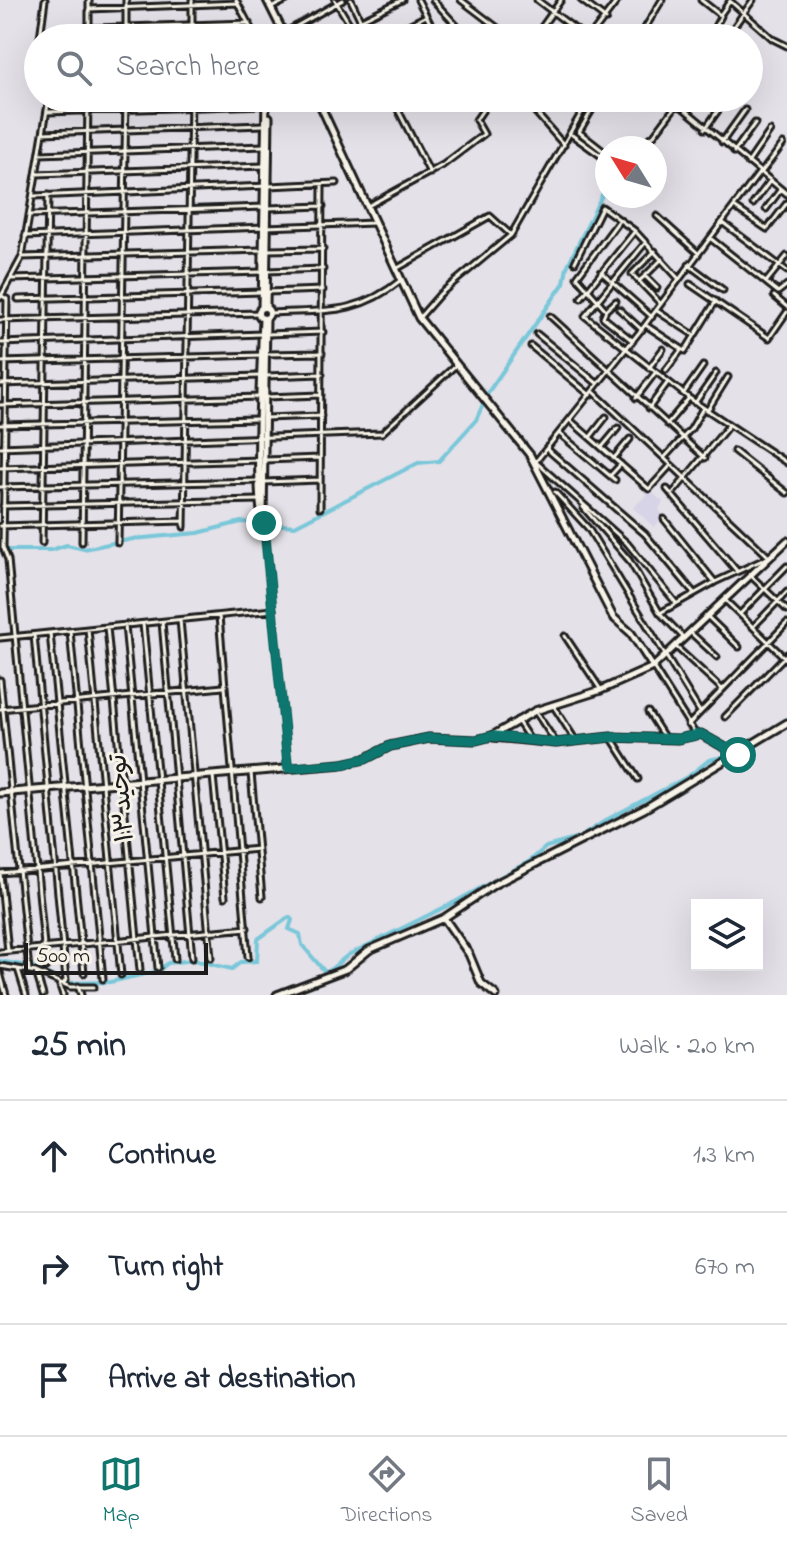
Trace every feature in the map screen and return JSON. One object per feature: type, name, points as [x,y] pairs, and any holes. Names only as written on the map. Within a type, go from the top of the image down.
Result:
[{"type":"street","points":[[42,24],[45,0]]},
{"type":"street","points":[[89,0],[89,24]]},
{"type":"street","points":[[126,0],[126,24]]},
{"type":"street","points":[[267,0],[279,24]]},
{"type":"street","points":[[271,8],[287,0]]},
{"type":"street","points":[[302,24],[343,0]]},
{"type":"street","points":[[351,0],[363,24]]},
{"type":"street","points":[[361,20],[402,0]]},
{"type":"street","points":[[418,0],[430,24]]},
{"type":"street","points":[[433,0],[455,24]]},
{"type":"street","points":[[461,0],[493,24]]},
{"type":"street","points":[[537,0],[569,24]]},
{"type":"street","points":[[544,24],[561,0]]},
{"type":"street","points":[[581,0],[606,19]]},
{"type":"street","points":[[601,24],[618,0]]},
{"type":"street","points":[[647,24],[662,0]]},
{"type":"street","points":[[701,0],[720,15]]},
{"type":"street","points":[[736,24],[753,0]]},
{"type":"street","points":[[89,9],[237,1],[249,23],[220,24]]},
{"type":"street","points":[[716,24],[730,1],[756,24]]},
{"type":"street","points":[[336,2],[350,24]]},
{"type":"street","points":[[192,3],[192,24]]},
{"type":"street","points":[[410,24],[426,16]]},
{"type":"street","points":[[763,29],[787,46]]},
{"type":"street","points":[[46,967],[15,637],[1,547],[2,405],[6,385],[3,320],[7,299],[1,297],[22,257],[47,112]]},
{"type":"street","points":[[82,542],[88,112]]},
{"type":"street","points":[[118,543],[126,112]]},
{"type":"street","points":[[184,527],[191,112]]},
{"type":"street","points":[[266,112],[266,186]]},
{"type":"street","points":[[267,112],[265,355],[260,500],[266,533],[288,768]]},
{"type":"street","points":[[324,112],[426,331],[458,363],[535,463],[613,617],[631,633],[697,736]]},
{"type":"street","points":[[399,112],[430,173]]},
{"type":"street","points":[[368,206],[430,173],[484,134],[476,120],[481,112]]},
{"type":"street","points":[[535,112],[564,145]]},
{"type":"street","points":[[419,318],[440,294],[511,235],[582,112]]},
{"type":"street","points":[[591,112],[579,132],[595,145]]},
{"type":"street","points":[[653,136],[673,112]]},
{"type":"street","points":[[687,112],[787,194]]},
{"type":"street","points":[[705,129],[717,112]]},
{"type":"street","points":[[722,142],[744,112]]},
{"type":"street","points":[[734,152],[755,123]]},
{"type":"street","points":[[43,133],[265,125]]},
{"type":"street","points":[[748,163],[770,131]]},
{"type":"street","points":[[570,135],[595,150]]},
{"type":"street","points":[[535,463],[657,311],[733,206],[783,144]]},
{"type":"street","points":[[40,154],[265,146]]},
{"type":"street","points":[[37,174],[264,166]]},
{"type":"street","points":[[753,204],[770,181]]},
{"type":"street","points":[[34,196],[337,183]]},
{"type":"street","points":[[320,508],[322,184]]},
{"type":"street","points":[[766,209],[781,189]]},
{"type":"street","points":[[42,543],[48,195]]},
{"type":"street","points":[[733,206],[767,229],[787,203]]},
{"type":"street","points":[[29,215],[323,206]]},
{"type":"street","points":[[575,262],[601,207],[635,231],[680,279]]},
{"type":"street","points":[[396,269],[490,216],[511,235]]},
{"type":"street","points":[[657,216],[698,253]]},
{"type":"street","points":[[606,310],[577,276],[619,220]]},
{"type":"street","points":[[722,222],[787,271]]},
{"type":"street","points":[[25,236],[374,223]]},
{"type":"street","points":[[581,298],[635,231]]},
{"type":"street","points":[[710,238],[778,292],[787,285]]},
{"type":"street","points":[[646,242],[585,316],[695,403],[787,463]]},
{"type":"street","points":[[22,257],[323,249]]},
{"type":"street","points":[[655,251],[632,274],[661,304]]},
{"type":"street","points":[[766,282],[787,256]]},
{"type":"street","points":[[639,281],[662,259]]},
{"type":"street","points":[[689,265],[723,290]]},
{"type":"street","points":[[10,279],[323,269]]},
{"type":"street","points":[[601,272],[652,317]]},
{"type":"street","points":[[645,276],[657,288]]},
{"type":"street","points":[[3,320],[323,310],[370,303],[401,280]]},
{"type":"street","points":[[690,284],[769,338],[787,309],[774,296]]},
{"type":"street","points":[[18,299],[323,290]]},
{"type":"street","points":[[616,301],[603,317],[633,341]]},
{"type":"street","points":[[645,325],[685,351],[716,301]]},
{"type":"street","points":[[619,309],[642,330]]},
{"type":"street","points":[[657,311],[695,335]]},
{"type":"street","points":[[550,316],[705,458]]},
{"type":"street","points":[[0,343],[323,332]]},
{"type":"street","points":[[537,334],[598,384]]},
{"type":"street","points":[[531,346],[591,393],[769,557]]},
{"type":"street","points":[[649,368],[663,349]]},
{"type":"street","points":[[666,370],[682,349]]},
{"type":"street","points":[[3,362],[322,353]]},
{"type":"street","points":[[2,447],[382,433],[458,363]]},
{"type":"street","points":[[683,394],[703,366]]},
{"type":"street","points":[[636,398],[655,373]]},
{"type":"street","points":[[695,403],[716,373]]},
{"type":"street","points":[[0,384],[322,374]]},
{"type":"street","points":[[663,459],[705,410],[728,377]]},
{"type":"street","points":[[648,408],[668,382]]},
{"type":"street","points":[[2,405],[321,395]]},
{"type":"street","points":[[667,424],[689,398]]},
{"type":"street","points":[[2,425],[321,416]]},
{"type":"street","points":[[590,438],[606,417]]},
{"type":"street","points":[[570,421],[649,489],[671,465]]},
{"type":"street","points":[[672,494],[705,458],[729,425]]},
{"type":"street","points":[[602,448],[618,428]]},
{"type":"street","points":[[560,434],[615,480]]},
{"type":"street","points":[[614,458],[630,439]]},
{"type":"street","points":[[547,449],[645,534],[694,593]]},
{"type":"street","points":[[734,451],[787,493]]},
{"type":"street","points":[[2,468],[320,458]]},
{"type":"street","points":[[535,463],[645,562],[676,603]]},
{"type":"street","points":[[610,476],[621,464]]},
{"type":"street","points":[[2,487],[320,480]]},
{"type":"street","points":[[262,481],[263,521]]},
{"type":"street","points":[[667,489],[737,571]]},
{"type":"street","points":[[555,492],[577,513],[700,712]]},
{"type":"street","points":[[3,506],[260,500]]},
{"type":"street","points":[[577,513],[584,506]]},
{"type":"street","points":[[584,506],[629,560],[660,613],[684,638]]},
{"type":"street","points":[[664,519],[715,582]]},
{"type":"street","points":[[2,526],[184,521]]},
{"type":"street","points":[[0,793],[251,769],[342,764],[365,759],[390,746],[429,738],[476,740],[492,736],[535,711],[601,690],[653,667],[787,541]]},
{"type":"street","points":[[660,613],[715,582],[769,557]]},
{"type":"street","points":[[740,614],[787,566]]},
{"type":"street","points":[[750,575],[787,610]]},
{"type":"street","points":[[753,627],[787,592]]},
{"type":"street","points":[[725,600],[786,657],[725,717]]},
{"type":"street","points":[[0,638],[273,610]]},
{"type":"street","points":[[219,616],[248,957]]},
{"type":"street","points":[[707,616],[739,647]]},
{"type":"street","points":[[180,620],[211,958]]},
{"type":"street","points":[[162,622],[192,958]]},
{"type":"street","points":[[688,725],[787,623]]},
{"type":"street","points":[[143,624],[175,959]]},
{"type":"street","name":"توحید۱۳","points":[[125,625],[158,968]]},
{"type":"street","points":[[107,627],[140,970]]},
{"type":"street","points":[[88,629],[121,975]]},
{"type":"street","points":[[70,631],[103,979]]},
{"type":"street","points":[[690,632],[717,657]]},
{"type":"street","points":[[50,633],[84,973]]},
{"type":"street","points":[[34,635],[62,947],[63,995]]},
{"type":"street","points":[[565,636],[601,690]]},
{"type":"street","points":[[675,646],[722,689]]},
{"type":"street","points":[[0,680],[29,970]]},
{"type":"street","points":[[1,709],[77,704],[225,687]]},
{"type":"street","points":[[553,705],[574,738]]},
{"type":"street","points":[[535,711],[556,743]]},
{"type":"street","points":[[648,712],[666,740]]},
{"type":"street","points":[[517,720],[531,742]]},
{"type":"street","points":[[277,995],[346,969],[369,950],[444,918],[495,884],[644,809],[787,723]]},
{"type":"street","points":[[492,736],[556,743],[611,737],[666,740],[697,736],[710,738],[738,755]]},
{"type":"street","points":[[611,737],[638,779]]},
{"type":"street","points":[[251,769],[262,897]]},
{"type":"street","points":[[213,773],[225,897]]},
{"type":"street","points":[[8,951],[0,873],[258,849]]},
{"type":"street","points":[[444,918],[469,954],[481,983],[496,995]]},
{"type":"street","points":[[0,952],[247,928]]},
{"type":"street","points":[[0,934],[6,933]]},
{"type":"street","points":[[0,966],[29,970],[78,986],[94,987]]},
{"type":"street","points":[[18,969],[26,995]]},
{"type":"street","points":[[36,972],[43,995]]},
{"type":"street","points":[[0,973],[6,995]]},
{"type":"street","points":[[78,986],[81,995]]},
{"type":"shaded area","points":[[650,491],[663,502],[659,509],[663,517],[654,527],[633,508]]},
{"type":"waterway","points":[[644,24],[660,0]]},
{"type":"waterway","points":[[587,112],[574,134],[595,149]]},
{"type":"waterway","points":[[0,550],[51,550],[67,545],[84,549],[133,539],[198,533],[241,522],[295,526],[418,463],[439,461],[476,420],[489,391],[564,283],[567,267],[596,208]]},
{"type":"waterway","points":[[748,744],[787,719]]},
{"type":"waterway","points":[[0,961],[33,967],[66,983],[110,982],[158,971],[168,963],[194,960],[232,969],[241,962],[257,961],[258,939],[289,917],[292,920],[289,929],[300,934],[302,945],[326,973],[348,955],[455,902],[530,861],[546,847],[579,838],[689,776],[709,760],[727,756]]},
{"type":"route","points":[[264,523],[288,768],[342,764],[365,759],[390,746],[429,738],[476,740],[492,736],[556,743],[611,737],[666,740],[701,734],[738,755]]}]
